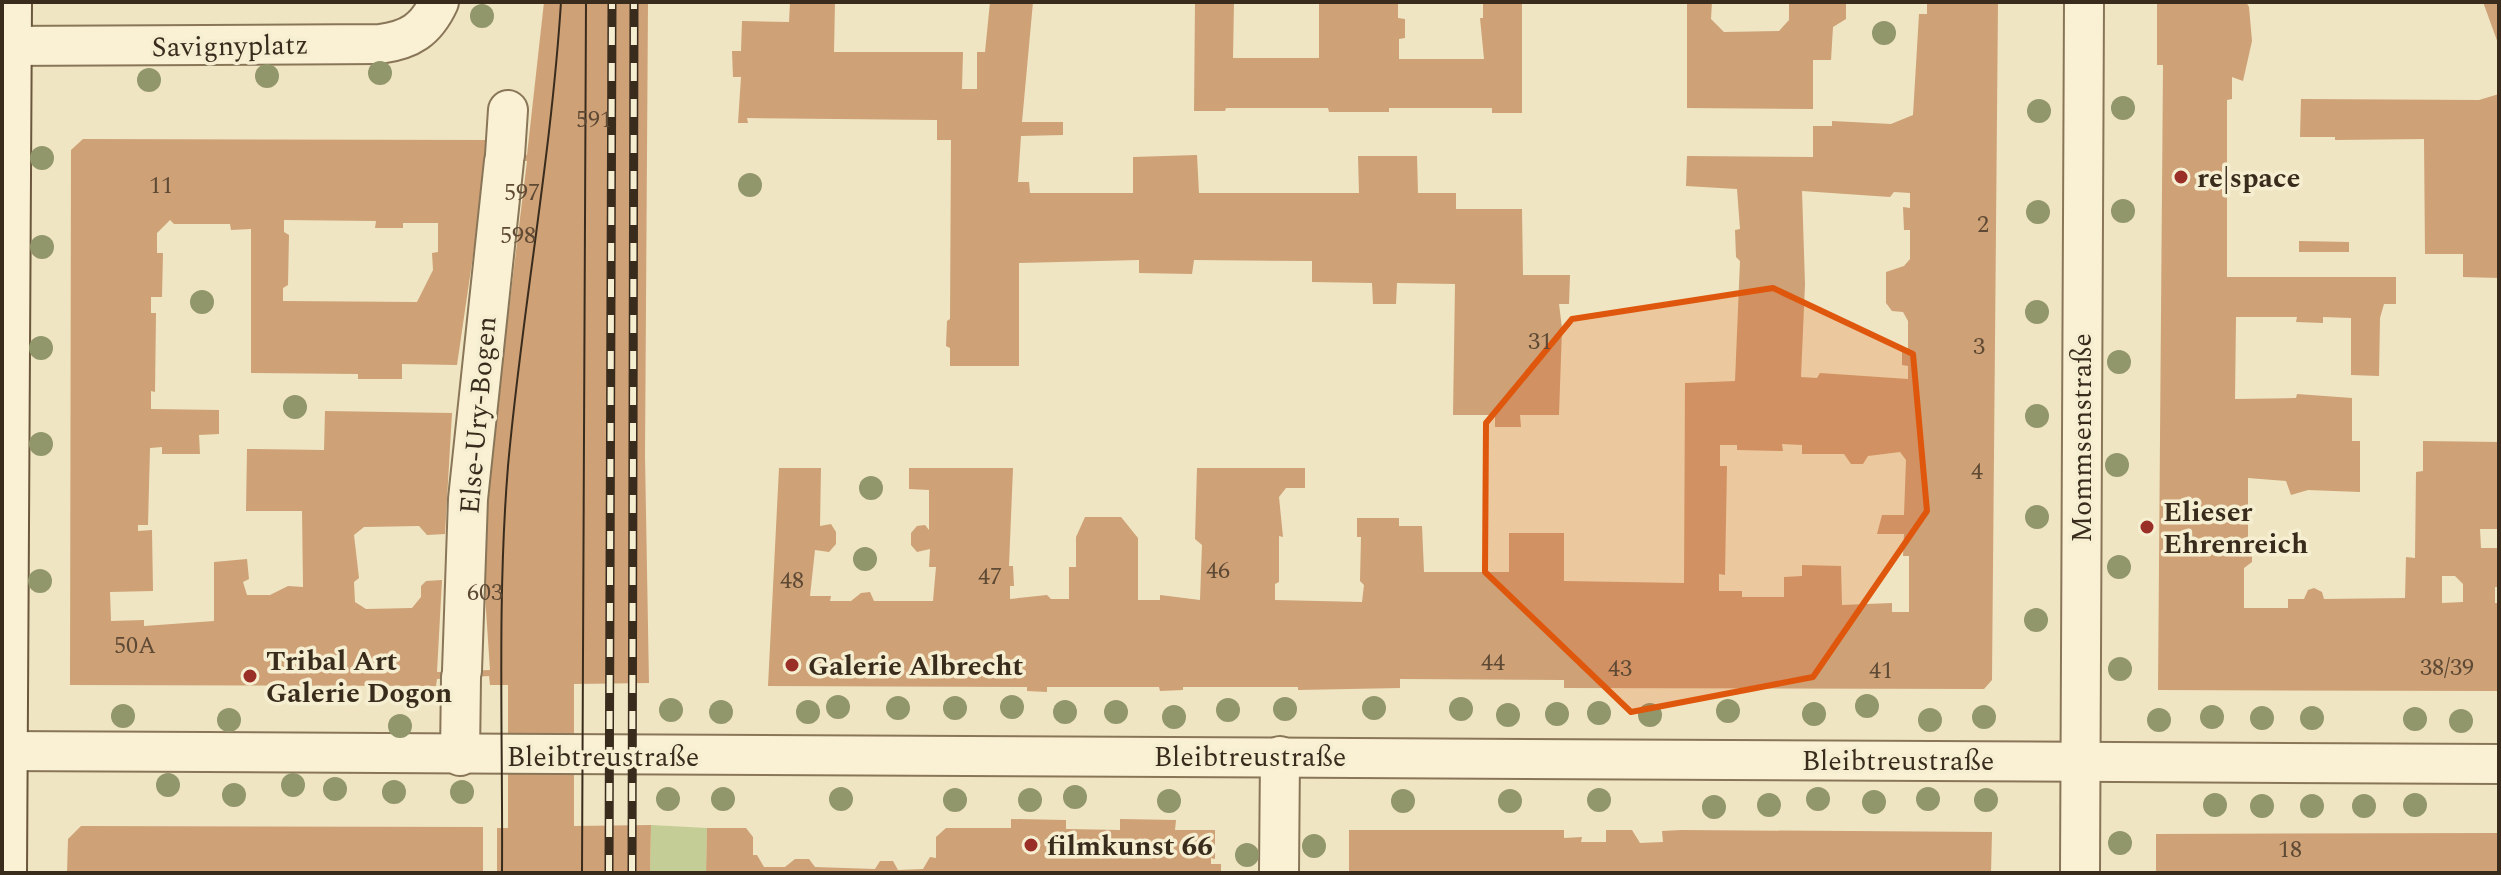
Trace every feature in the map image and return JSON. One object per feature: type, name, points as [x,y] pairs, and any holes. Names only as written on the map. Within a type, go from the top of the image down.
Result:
[{"type":"main road","points":[[4,873],[5,46],[9,2]]},
{"type":"street","name":"Savignyplatz","points":[[5,46],[400,42],[419,33],[439,2]]},
{"type":"street","name":"Mommsenstraße","points":[[2080,873],[2084,2]]},
{"type":"street","name":"Else-Ury-Bogen","points":[[460,756],[468,499],[508,110]]},
{"type":"street","name":"Bleibtreustraße","points":[[3,751],[460,756],[1280,756],[2499,764]]},
{"type":"street","points":[[1279,873],[1280,756]]},
{"type":"highlighted area","points":[[1773,288],[1913,354],[1927,511],[1813,677],[1631,712],[1485,572],[1486,423],[1572,319]]},
{"type":"green space","points":[[651,825],[707,828],[706,873],[650,873]]},
{"type":"building","points":[[544,2],[648,2],[645,456],[649,683],[574,684],[574,826],[651,825],[650,873],[497,873],[497,828],[508,828],[508,685],[490,685],[489,676],[437,679],[436,686],[70,685],[71,150],[83,139],[490,140],[488,155],[527,155]],"holes":[[[487,160],[527,161],[506,333],[500,336],[482,551],[490,670],[437,672],[442,580],[426,581],[421,586],[421,597],[412,608],[366,609],[355,602],[354,582],[359,578],[354,535],[364,527],[419,526],[427,535],[445,534],[452,413],[325,411],[324,450],[247,449],[246,511],[302,511],[303,587],[288,586],[270,595],[247,595],[243,582],[249,579],[247,559],[214,562],[214,621],[144,626],[144,620],[111,621],[110,592],[153,591],[152,530],[138,531],[138,525],[148,525],[150,448],[162,447],[162,454],[200,454],[199,435],[219,434],[219,410],[151,409],[151,391],[155,392],[156,313],[151,313],[151,297],[162,297],[163,253],[157,253],[157,233],[170,220],[174,224],[230,224],[231,230],[251,229],[251,373],[358,374],[358,379],[402,379],[402,364],[457,365]],[[284,220],[376,221],[375,228],[403,228],[403,223],[438,223],[438,252],[432,253],[433,270],[417,302],[283,301],[283,288],[288,285],[289,235],[284,232]]]},
{"type":"building","points":[[790,2],[835,2],[834,52],[963,52],[962,89],[977,89],[977,52],[985,52],[990,2],[1033,2],[1022,122],[1063,122],[1063,135],[1021,136],[1018,182],[1029,182],[1030,193],[1133,193],[1133,157],[1197,155],[1199,193],[1359,193],[1358,156],[1417,156],[1418,193],[1456,193],[1456,209],[1522,209],[1523,275],[1570,275],[1569,304],[1559,304],[1562,328],[1559,415],[1520,415],[1521,427],[1495,427],[1495,415],[1453,415],[1455,284],[1397,283],[1396,304],[1373,304],[1372,283],[1312,282],[1312,261],[1194,260],[1192,274],[1139,273],[1139,260],[1019,263],[1019,366],[950,366],[950,348],[946,346],[947,321],[950,319],[951,140],[937,140],[937,120],[747,118],[748,123],[738,123],[741,77],[733,77],[732,51],[741,51],[742,21],[789,22]]},
{"type":"building","points":[[1195,2],[1234,2],[1233,58],[1319,58],[1319,2],[1398,2],[1398,18],[1405,19],[1405,38],[1399,39],[1399,59],[1484,59],[1480,18],[1483,18],[1483,2],[1522,2],[1522,113],[1492,113],[1492,108],[1389,108],[1389,112],[1329,112],[1328,108],[1194,111]]},
{"type":"building","points":[[1687,2],[1712,2],[1711,19],[1724,32],[1779,31],[1789,20],[1789,2],[1846,2],[1846,19],[1833,27],[1831,60],[1813,60],[1813,109],[1687,108]]},
{"type":"building","points":[[1927,2],[1998,2],[1992,680],[1984,689],[1564,688],[1564,680],[1400,679],[1400,688],[1298,690],[1298,687],[1183,687],[1183,690],[1160,691],[1159,687],[1047,687],[1047,692],[1027,691],[1027,687],[768,686],[779,468],[821,468],[820,526],[831,524],[836,532],[836,544],[829,552],[815,550],[810,596],[831,596],[830,601],[851,601],[861,593],[870,592],[874,601],[933,601],[936,567],[929,567],[930,549],[917,552],[911,545],[911,533],[917,526],[925,525],[929,530],[929,490],[909,489],[909,468],[1013,468],[1009,566],[1013,566],[1014,586],[1010,586],[1010,599],[1047,595],[1051,599],[1069,599],[1069,567],[1076,567],[1076,537],[1085,517],[1121,517],[1138,538],[1138,600],[1160,600],[1160,595],[1200,600],[1202,545],[1195,539],[1197,468],[1305,468],[1305,488],[1286,488],[1279,497],[1283,537],[1279,536],[1279,582],[1275,584],[1275,600],[1362,602],[1364,585],[1360,581],[1361,537],[1357,537],[1357,518],[1399,518],[1399,526],[1422,526],[1424,572],[1509,572],[1509,533],[1564,533],[1564,581],[1684,583],[1685,383],[1735,381],[1740,261],[1736,257],[1735,230],[1740,229],[1737,189],[1686,186],[1687,156],[1813,157],[1813,126],[1832,126],[1832,121],[1891,124],[1913,115],[1919,14],[1927,14]],"holes":[[[1802,191],[1890,197],[1894,192],[1910,193],[1910,208],[1903,207],[1904,230],[1910,230],[1910,259],[1904,266],[1886,272],[1886,303],[1892,311],[1903,312],[1908,321],[1908,348],[1902,348],[1902,365],[1908,366],[1908,379],[1820,373],[1817,378],[1801,377],[1805,284]],[[1782,444],[1802,445],[1802,454],[1844,454],[1851,464],[1863,464],[1868,456],[1900,452],[1906,460],[1904,515],[1882,515],[1877,534],[1904,534],[1903,556],[1909,556],[1909,612],[1892,612],[1892,603],[1842,605],[1841,566],[1802,565],[1802,576],[1784,577],[1784,597],[1742,597],[1742,591],[1719,591],[1719,574],[1725,575],[1727,466],[1720,466],[1720,445],[1737,445],[1737,450],[1783,451]]]},
{"type":"building","points":[[2157,2],[2246,2],[2252,41],[2243,81],[2232,77],[2232,99],[2227,100],[2227,277],[2396,277],[2396,304],[2384,304],[2380,318],[2379,376],[2351,375],[2351,318],[2323,317],[2323,323],[2296,322],[2297,317],[2236,317],[2235,399],[2296,398],[2297,394],[2352,398],[2352,441],[2360,441],[2360,492],[2308,490],[2291,495],[2286,481],[2248,478],[2248,540],[2252,540],[2252,562],[2244,568],[2244,608],[2288,608],[2288,599],[2304,599],[2308,590],[2314,588],[2322,592],[2324,599],[2405,598],[2406,557],[2415,558],[2416,472],[2423,471],[2423,441],[2499,442],[2499,529],[2480,529],[2481,548],[2499,548],[2499,587],[2495,587],[2495,603],[2499,603],[2499,691],[2158,690],[2163,65],[2157,65]],"holes":[[[2442,576],[2455,576],[2463,584],[2463,602],[2442,603]]]},
{"type":"building","points":[[2483,2],[2499,2],[2499,46]]},
{"type":"building","points":[[2499,94],[2499,278],[2463,277],[2463,254],[2425,254],[2424,139],[2335,140],[2335,137],[2300,137],[2301,99],[2479,100]]},
{"type":"building","points":[[2299,241],[2349,242],[2349,252],[2299,252]]},
{"type":"building","points":[[1011,819],[1066,820],[1066,829],[1120,830],[1120,819],[1176,820],[1175,830],[1215,830],[1215,859],[1211,858],[1211,864],[1221,864],[1221,873],[706,873],[707,828],[746,828],[753,837],[753,855],[757,855],[764,867],[785,867],[795,859],[809,859],[815,867],[875,869],[880,861],[893,861],[898,870],[923,869],[930,857],[936,858],[936,837],[946,828],[1011,828]]},
{"type":"building","points":[[81,826],[483,827],[483,873],[67,873],[68,839]]},
{"type":"building","points":[[1349,830],[1564,830],[1564,838],[1582,837],[1581,842],[1606,842],[1606,830],[1632,830],[1640,843],[1663,842],[1662,831],[1681,830],[1992,832],[1991,873],[1349,873]]},
{"type":"building","points":[[2499,833],[2499,873],[2156,873],[2156,834]]},
{"type":"tram line","points":[[502,873],[502,619],[508,466],[561,2]]},
{"type":"tram line","points":[[582,873],[586,2]]},
{"type":"railway","points":[[609,873],[612,2]]},
{"type":"railway","points":[[632,873],[634,2]]},
{"type":"place","name":"re|space","points":[[2181,177]]},
{"type":"place","name":"Elieser Ehrenreich","points":[[2147,527]]},
{"type":"place","name":"Galerie Albrecht","points":[[792,665]]},
{"type":"place","name":"Tribal Art Galerie Dogon","points":[[250,676]]},
{"type":"place","name":"filmkunst 66","points":[[1031,845]]}]
